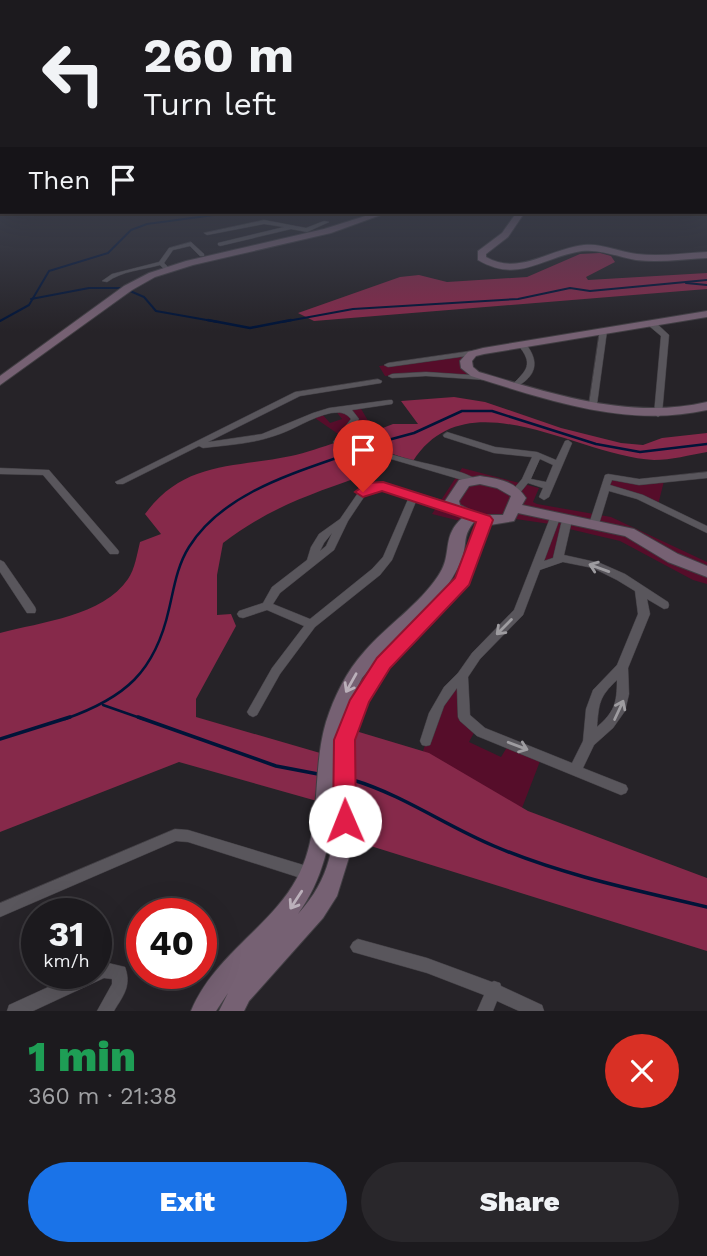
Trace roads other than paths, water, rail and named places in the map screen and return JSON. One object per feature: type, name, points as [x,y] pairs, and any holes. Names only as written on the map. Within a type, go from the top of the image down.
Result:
[{"type":"street","points":[[226,236],[232,241]]},
{"type":"street","points":[[220,244],[253,236]]},
{"type":"street","points":[[105,281],[112,274],[164,266],[296,236]]},
{"type":"street","points":[[503,236],[481,253],[481,258],[486,262],[511,268],[523,267],[571,250],[594,247],[639,257],[707,255]]},
{"type":"street","points":[[183,237],[202,255]]},
{"type":"street","points":[[0,381],[128,288],[164,266],[171,249],[191,244]]},
{"type":"street","points":[[388,365],[707,314]]},
{"type":"street","points":[[652,323],[665,335],[658,414]]},
{"type":"street","points":[[593,404],[603,331]]},
{"type":"street","points":[[516,385],[529,376],[534,365],[531,354],[522,345]]},
{"type":"street","points":[[483,351],[466,360],[467,368],[489,378],[629,413],[685,412],[707,406]]},
{"type":"street","points":[[392,376],[436,374],[489,378]]},
{"type":"street","points":[[120,482],[298,394],[378,381]]},
{"type":"street","points":[[192,447],[271,435],[315,415],[389,402]]},
{"type":"street","points":[[340,410],[349,411],[355,419],[337,442],[345,451],[359,456],[383,453],[472,480],[508,486],[548,486]]},
{"type":"street","points":[[447,435],[495,450],[537,455],[558,464]]},
{"type":"street","points":[[544,497],[568,443]]},
{"type":"street","points":[[267,606],[276,590],[330,548],[363,492],[372,487],[383,486],[453,507],[477,521],[502,521],[509,518],[537,455]]},
{"type":"street","points":[[0,471],[46,472],[114,552]]},
{"type":"street","points":[[594,524],[605,488],[707,475]]},
{"type":"street","points":[[453,507],[452,501],[464,483],[472,480]]},
{"type":"street","points":[[625,486],[707,530]]},
{"type":"street","points":[[253,712],[276,671],[312,624],[376,572],[388,558],[414,496]]},
{"type":"street","points":[[514,508],[629,532],[673,558],[707,572]]},
{"type":"street","points":[[560,559],[556,555],[561,519]]},
{"type":"street","points":[[426,741],[434,713],[446,689],[462,676],[476,656],[519,612],[531,586],[535,568],[561,519]]},
{"type":"street","points":[[203,1011],[217,987],[245,954],[284,917],[310,874],[318,849],[327,755],[333,723],[344,695],[372,653],[442,584],[475,536],[477,521]]},
{"type":"street","points":[[231,1011],[241,993],[315,911],[330,889],[342,854],[345,740],[360,700],[383,663],[454,593],[468,569],[466,549]]},
{"type":"street","points":[[535,568],[560,559],[596,565],[664,605]]},
{"type":"street","points":[[0,564],[31,610]]},
{"type":"street","points":[[576,768],[589,741],[592,709],[599,690],[622,668],[644,614],[640,590]]},
{"type":"street","points":[[243,614],[267,606],[312,624]]},
{"type":"street","points":[[589,741],[617,718],[624,698],[622,668]]},
{"type":"street","points":[[462,676],[464,718],[477,729],[621,789]]},
{"type":"street","points":[[0,910],[175,835],[188,836],[310,874]]},
{"type":"street","points":[[318,849],[342,854]]},
{"type":"street","points":[[358,947],[421,961],[494,989],[536,1011]]},
{"type":"street","points":[[105,1011],[120,985],[118,973],[112,972]]},
{"type":"street","points":[[15,1011],[62,989]]},
{"type":"street","points":[[485,1011],[494,989]]},
{"type":"waterway","points":[[33,299],[49,271],[108,253],[125,236]]},
{"type":"waterway","points":[[282,322],[353,309],[518,299],[570,288],[590,291],[707,280]]},
{"type":"waterway","points":[[686,283],[707,285]]},
{"type":"waterway","points":[[33,299],[89,288],[121,288]]},
{"type":"waterway","points":[[130,291],[144,297],[156,311],[218,322]]},
{"type":"waterway","points":[[0,321],[29,305],[33,299]]},
{"type":"waterway","points":[[208,320],[250,328],[291,320]]},
{"type":"waterway","points":[[377,443],[414,433],[462,411],[492,411],[596,444],[640,452],[707,444]]},
{"type":"waterway","points":[[65,719],[121,692],[146,666],[163,631],[176,577],[189,547],[220,513],[281,478],[348,454]]},
{"type":"waterway","points":[[103,705],[143,719]]},
{"type":"waterway","points":[[0,739],[70,717]]},
{"type":"waterway","points":[[138,717],[276,766],[318,774]]},
{"type":"waterway","points":[[353,780],[389,794],[476,838],[520,856],[599,881],[707,907]]}]
